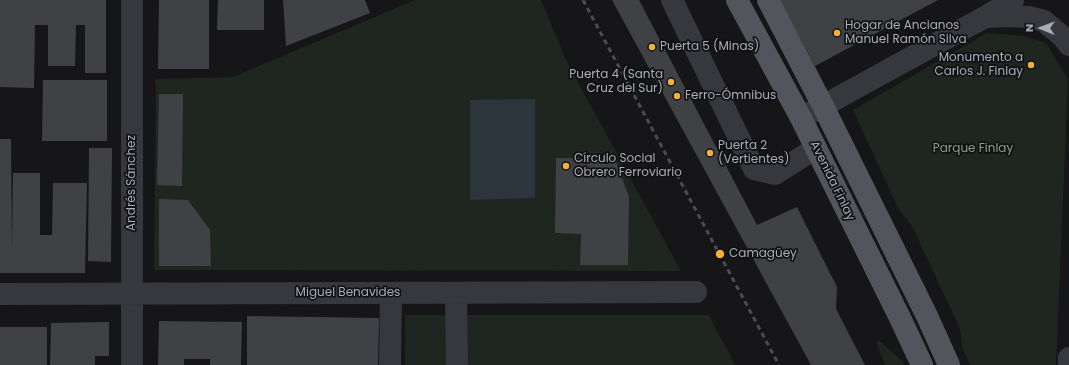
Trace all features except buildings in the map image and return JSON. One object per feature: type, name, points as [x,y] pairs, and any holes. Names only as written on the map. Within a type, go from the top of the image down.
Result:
[{"type":"main road","name":"Avenida Finlay","points":[[737,0],[801,118],[922,365]]},
{"type":"main road","name":"Avenida Finlay","points":[[768,0],[838,135],[927,316],[949,365]]},
{"type":"main road","points":[[816,148],[838,135]]},
{"type":"street","name":"Andrés Sánchez","points":[[132,0],[132,365]]},
{"type":"street","points":[[672,0],[754,169],[775,174],[816,148]]},
{"type":"street","points":[[801,118],[985,17],[1013,0]]},
{"type":"street","points":[[985,17],[1029,17],[1044,22],[1064,37],[1069,45]]},
{"type":"street","name":"Miguel Benavides","points":[[0,294],[696,292]]},
{"type":"street","points":[[390,365],[391,293]]},
{"type":"street","points":[[456,293],[456,365]]},
{"type":"street","points":[[1069,358],[1069,365]]},
{"type":"green space","points":[[415,0],[541,0],[567,62],[681,271],[154,270],[155,79],[233,77]]},
{"type":"green space","name":"Parque Finlay","points":[[987,33],[1025,36],[1046,43],[1068,79],[1056,365],[970,365],[962,347],[960,329],[912,226],[899,210],[853,110]]},
{"type":"green space","points":[[405,315],[709,315],[735,365],[405,365]]},
{"type":"green space","points":[[880,341],[903,362],[904,365],[885,365],[876,342]]},
{"type":"shaded area","points":[[535,99],[535,198],[470,200],[470,100]]},
{"type":"railway","points":[[583,0],[779,365]]},
{"type":"place","name":"Hogar de Ancianos Manuel Ramón Silva","points":[[837,33]]},
{"type":"place","name":"Puerta 5 (Minas)","points":[[652,47]]},
{"type":"place","name":"Monumento a Carlos J. Finlay","points":[[1031,65]]},
{"type":"place","name":"Puerta 4 (Santa Cruz del Sur)","points":[[671,82]]},
{"type":"place","name":"Ferro-Ómnibus","points":[[677,96]]},
{"type":"place","name":"Puerta 2 (Vertientes)","points":[[710,153]]},
{"type":"place","name":"Círculo Social Obrero Ferroviario","points":[[566,166]]},
{"type":"place","name":"Camagüey","points":[[720,254]]}]
